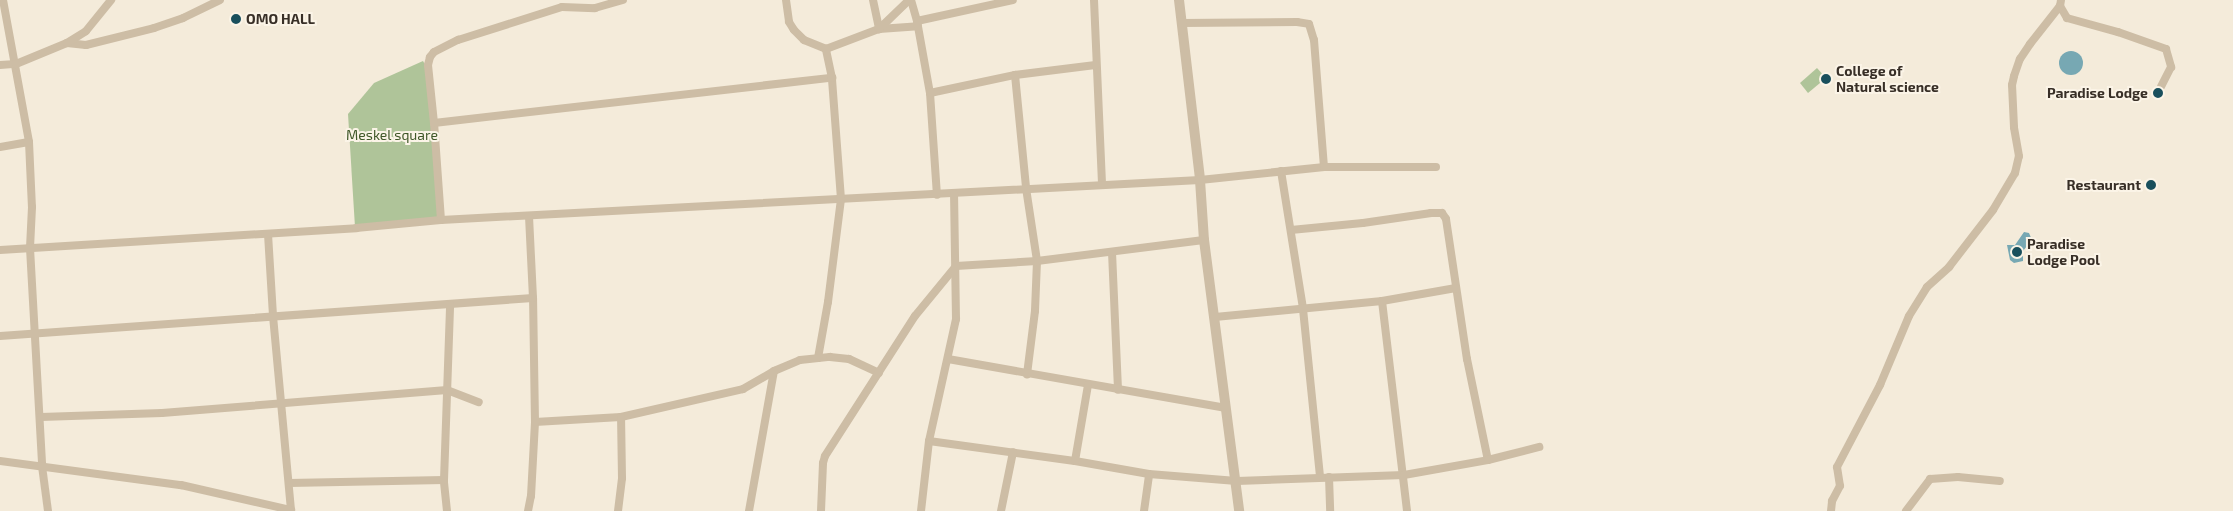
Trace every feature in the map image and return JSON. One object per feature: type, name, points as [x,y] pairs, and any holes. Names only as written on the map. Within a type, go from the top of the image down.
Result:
[{"type":"street","points":[[4,0],[29,142],[32,207],[30,248],[41,418],[42,466],[48,511]]},
{"type":"street","points":[[0,65],[16,64],[67,44],[86,31],[111,0]]},
{"type":"street","points":[[67,44],[86,45],[154,28],[220,0]]},
{"type":"street","points":[[441,220],[428,65],[434,52],[458,40],[562,8],[595,8],[623,0]]},
{"type":"street","points":[[786,0],[789,22],[794,30],[804,40],[826,49],[879,29],[918,23],[1013,0]]},
{"type":"street","points":[[873,0],[879,29]]},
{"type":"street","points":[[879,29],[910,0],[918,23],[930,93],[937,195]]},
{"type":"street","points":[[1094,0],[1095,65],[1102,184]]},
{"type":"street","points":[[1179,0],[1200,180],[1204,240],[1225,408],[1237,481],[1239,511]]},
{"type":"street","points":[[2061,3],[2067,18],[2166,48],[2171,67],[2161,87]]},
{"type":"street","points":[[1832,511],[1832,501],[1840,482],[1837,467],[1880,385],[1909,316],[1927,287],[1949,267],[1993,210],[2015,174],[2019,156],[2014,127],[2012,85],[2014,76],[2020,59],[2061,3]]},
{"type":"street","points":[[1182,23],[1297,22],[1309,24],[1314,40],[1324,167]]},
{"type":"street","points":[[818,358],[828,302],[841,199],[832,78],[826,49]]},
{"type":"street","points":[[930,93],[1015,75],[1095,65]]},
{"type":"street","points":[[1015,75],[1026,188],[1036,261],[1035,311],[1027,374]]},
{"type":"street","points":[[434,123],[832,78]]},
{"type":"street","points":[[0,147],[29,142]]},
{"type":"street","points":[[0,250],[268,234],[441,220],[1200,180],[1324,167],[1436,167]]},
{"type":"street","points":[[1281,171],[1303,309],[1320,477]]},
{"type":"street","points":[[920,511],[929,441],[956,319],[954,194]]},
{"type":"street","points":[[1291,230],[1442,213],[1446,219],[1467,359],[1488,460]]},
{"type":"street","points":[[528,511],[531,496],[535,422],[533,298],[529,216]]},
{"type":"street","points":[[0,461],[181,485],[291,511],[273,316],[268,234]]},
{"type":"street","points":[[821,511],[825,456],[915,316],[956,266],[1036,261],[1204,240]]},
{"type":"street","points":[[1112,252],[1118,390]]},
{"type":"street","points":[[1215,317],[1382,301],[1456,288]]},
{"type":"street","points":[[0,336],[533,298]]},
{"type":"street","points":[[1382,301],[1407,511]]},
{"type":"street","points":[[447,511],[444,480],[450,305]]},
{"type":"street","points":[[535,422],[621,417],[744,389],[774,371],[800,360],[818,358],[848,360],[879,373]]},
{"type":"street","points":[[948,359],[1225,408]]},
{"type":"street","points":[[749,511],[774,371]]},
{"type":"street","points":[[1075,460],[1088,385]]},
{"type":"street","points":[[41,418],[282,404],[447,390],[479,402]]},
{"type":"street","points":[[618,511],[622,478],[621,417]]},
{"type":"street","points":[[929,441],[1075,460],[1149,474],[1237,481],[1404,475],[1488,460],[1539,447]]},
{"type":"street","points":[[1001,511],[1013,452]]},
{"type":"street","points":[[1144,511],[1149,474]]},
{"type":"street","points":[[1329,477],[1330,511]]},
{"type":"street","points":[[1906,511],[1930,479],[1958,477],[2000,481]]},
{"type":"street","points":[[289,483],[444,480]]},
{"type":"green space","name":"Meskel square","points":[[423,61],[432,77],[439,222],[355,227],[348,114],[374,83]]},
{"type":"green space","points":[[1817,68],[1826,78],[1808,93],[1800,83]]},
{"type":"water","points":[[2071,51],[2080,54],[2083,63],[2080,72],[2071,75],[2062,72],[2059,63],[2062,54]]},
{"type":"water","points":[[2024,232],[2029,233],[2032,240],[2023,251],[2023,261],[2014,263],[2010,260],[2007,245],[2015,245]]},
{"type":"place","name":"OMO HALL","points":[[236,19]]},
{"type":"place","name":"College of Natural science","points":[[1826,79]]},
{"type":"place","name":"Paradise Lodge","points":[[2158,93]]},
{"type":"place","name":"Restaurant","points":[[2151,185]]},
{"type":"place","name":"Paradise Lodge Pool","points":[[2017,252]]}]
